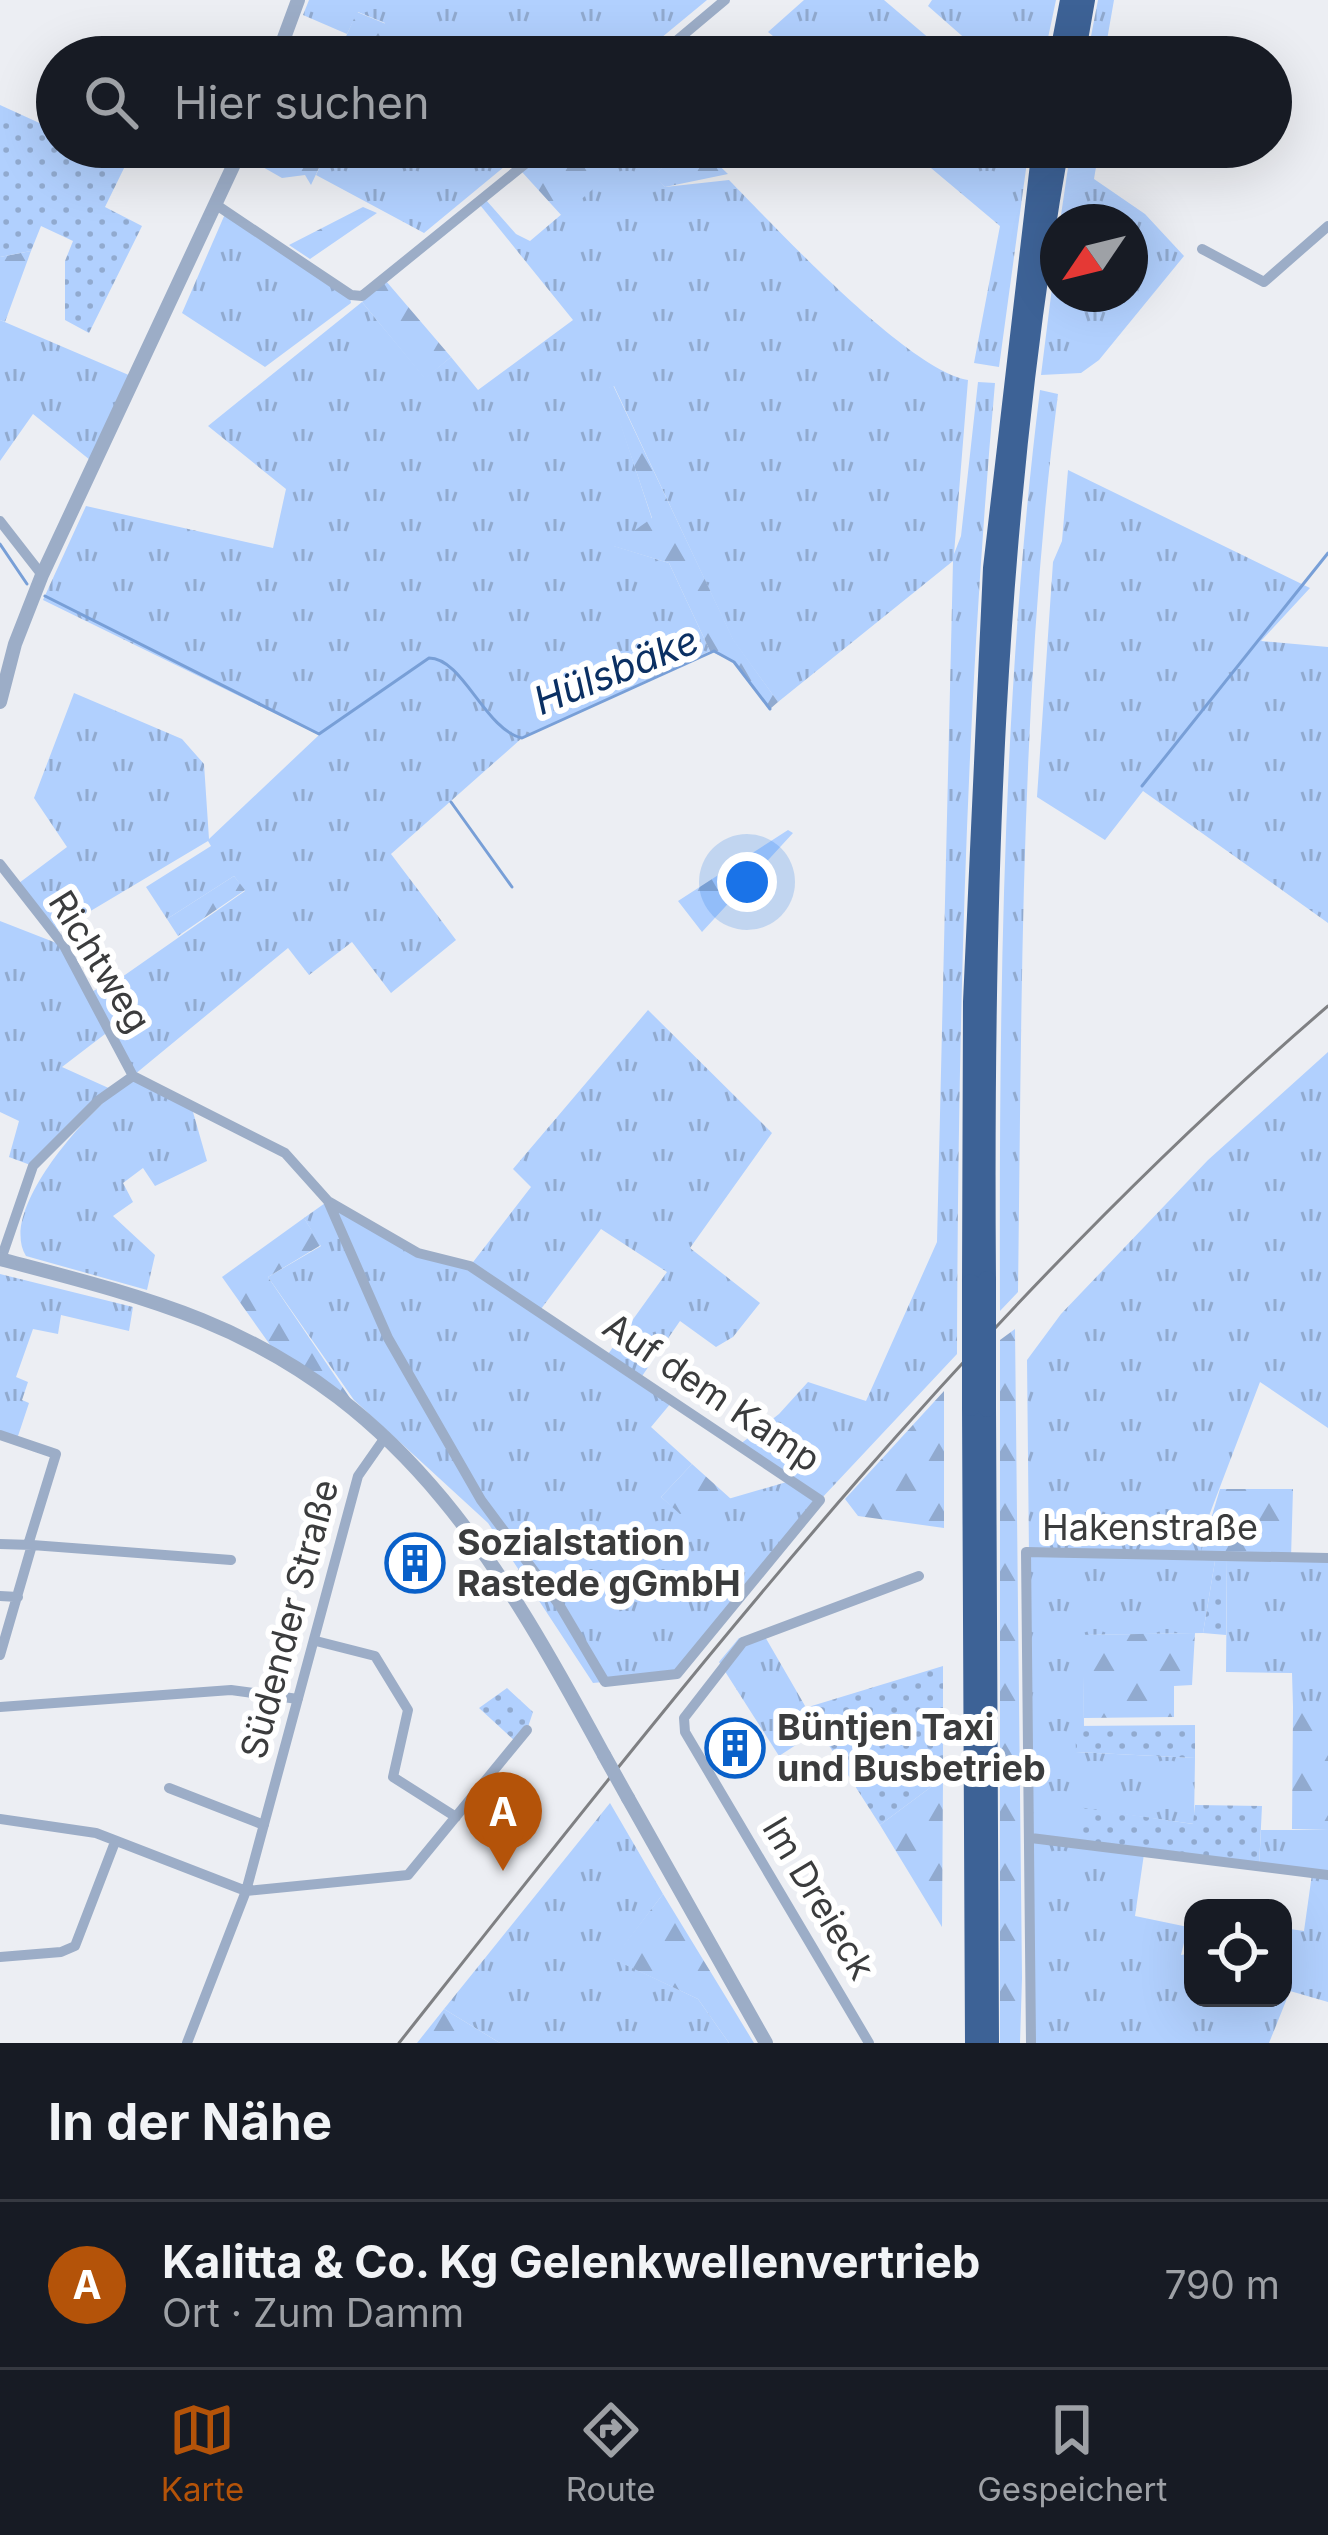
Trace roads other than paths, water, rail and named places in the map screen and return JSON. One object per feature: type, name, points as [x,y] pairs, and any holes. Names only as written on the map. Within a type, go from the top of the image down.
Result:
[{"type":"highway","points":[[1062,36],[1069,0]]},
{"type":"highway","points":[[1080,36],[1086,0]]},
{"type":"highway","points":[[979,1281],[994,781],[1024,406],[1020,366],[1039,168]]},
{"type":"highway","points":[[974,2043],[978,805],[1010,388],[1020,366],[1056,168]]},
{"type":"highway","points":[[979,1407],[990,2043]]},
{"type":"street","points":[[285,36],[298,0]]},
{"type":"street","points":[[682,36],[725,0]]},
{"type":"street","points":[[0,702],[15,644],[43,574],[233,168]]},
{"type":"street","points":[[218,206],[351,295],[362,296],[520,168]]},
{"type":"street","points":[[1202,249],[1264,282],[1328,226]]},
{"type":"street","points":[[0,521],[43,574]]},
{"type":"street","name":"Richtweg","points":[[0,865],[64,946],[133,1076],[285,1153],[328,1201]]},
{"type":"street","points":[[133,1076],[71,1125],[33,1166],[1,1259],[205,1321],[305,1375],[386,1436],[463,1519],[508,1582],[766,2043]]},
{"type":"street","name":"Auf dem Kamp","points":[[328,1201],[418,1253],[470,1266],[820,1500],[677,1674],[605,1682],[560,1606],[481,1500],[388,1339],[328,1201]]},
{"type":"street","points":[[0,1435],[56,1454],[0,1654]]},
{"type":"street","name":"Südender Straße","points":[[187,2043],[246,1891],[358,1476],[386,1436]]},
{"type":"street","points":[[0,1544],[231,1560]]},
{"type":"street","name":"Hakenstraße","points":[[1031,2043],[1026,1552],[1328,1558]]},
{"type":"street","name":"Im Dreieck","points":[[869,2043],[697,1751],[683,1718],[743,1642],[919,1576]]},
{"type":"street","points":[[0,1596],[19,1597]]},
{"type":"street","points":[[316,1641],[375,1656],[408,1710],[393,1777],[456,1817]]},
{"type":"street","points":[[0,1707],[231,1690],[298,1699]]},
{"type":"street","points":[[0,1819],[58,1824],[246,1891],[408,1875],[527,1730]]},
{"type":"street","points":[[169,1788],[264,1825]]},
{"type":"street","points":[[1031,1838],[1328,1875]]},
{"type":"street","points":[[0,1958],[61,1952],[75,1946],[115,1841]]},
{"type":"waterway","name":"Hülsbäke","points":[[0,544],[27,584]]},
{"type":"waterway","points":[[1142,786],[1328,553]]},
{"type":"waterway","name":"Hülsbäke","points":[[45,596],[319,734],[429,658],[453,669],[497,722],[522,738],[714,651],[734,662],[770,709]]},
{"type":"waterway","points":[[451,802],[512,887]]},
{"type":"railway","points":[[399,2043],[727,1635],[955,1371],[1198,1123],[1328,1006]]},
{"type":"place","name":"Sozialstation Rastede gGmbH","points":[[415,1563]]},
{"type":"place","name":"Büntjen Taxi und Busbetrieb","points":[[735,1748]]},
{"type":"place","name":"Kalitta & Co. Kg Gelenkwellenvertrieb","points":[[503,1871]]}]
